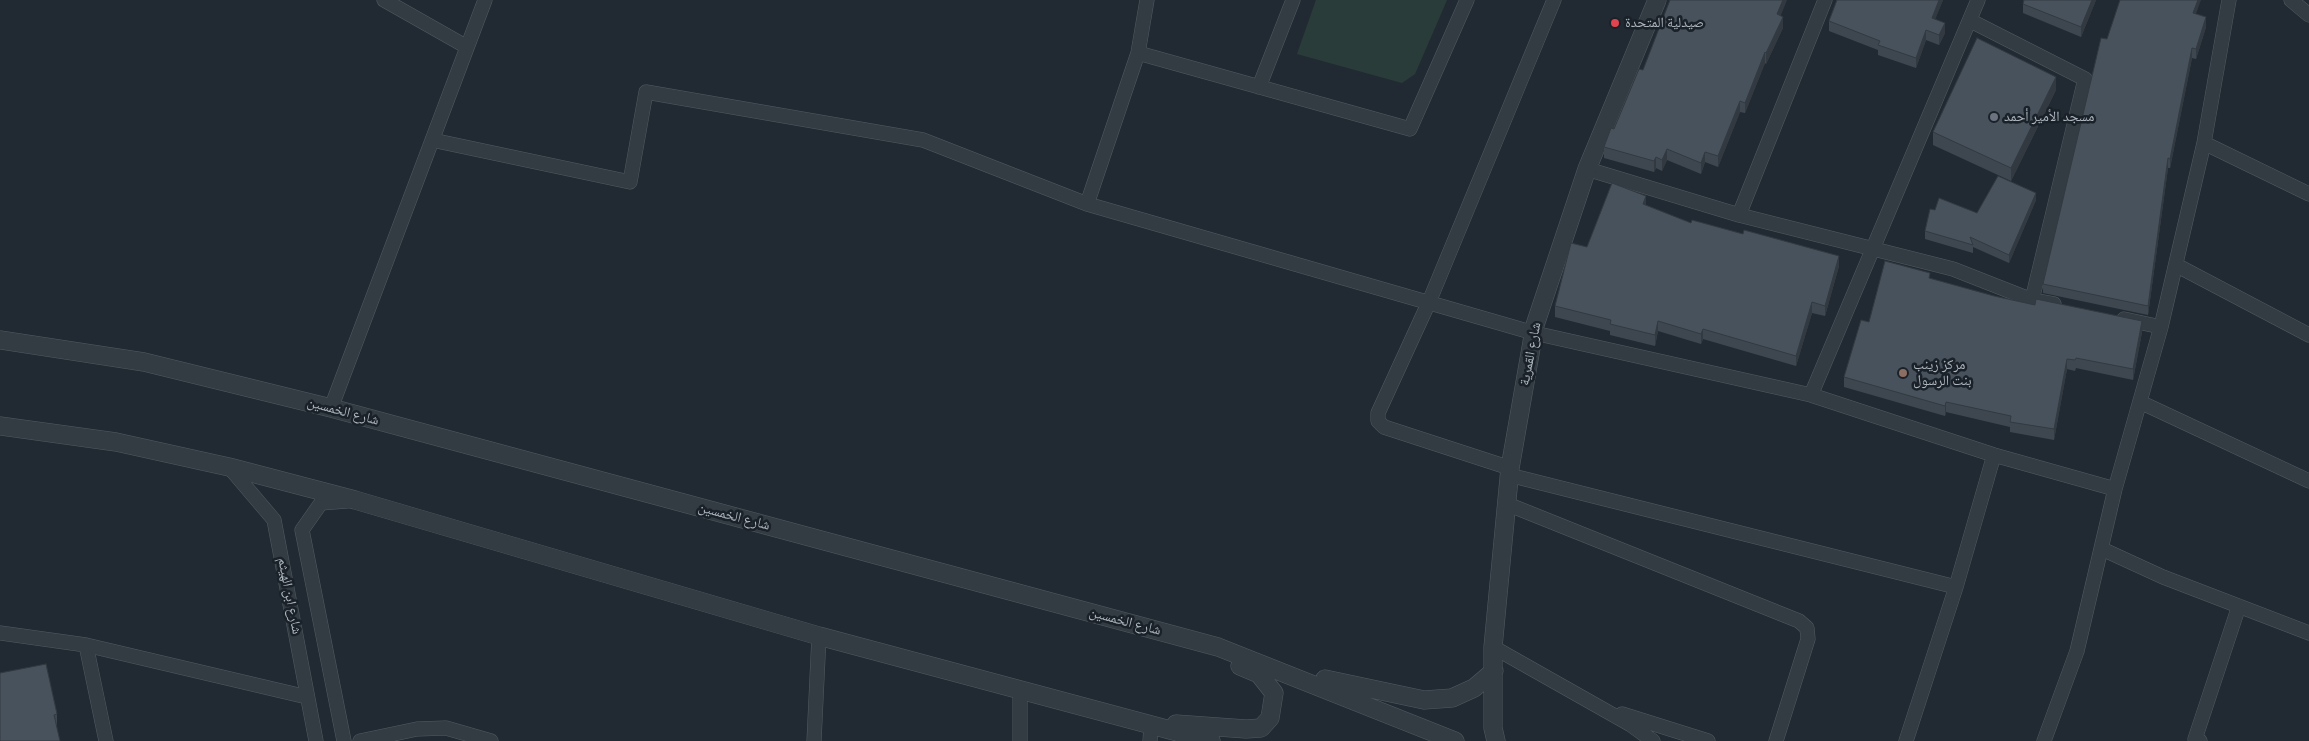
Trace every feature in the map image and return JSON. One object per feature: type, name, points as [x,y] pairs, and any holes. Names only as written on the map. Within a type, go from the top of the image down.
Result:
[{"type":"street","points":[[384,0],[467,47]]},
{"type":"street","points":[[331,408],[485,0]]},
{"type":"street","points":[[1087,204],[1138,53],[1148,0]]},
{"type":"street","points":[[1259,86],[1293,0]]},
{"type":"street","points":[[1138,53],[1410,129],[1467,0]]},
{"type":"street","points":[[1554,0],[1429,302],[1378,412],[1378,421],[1384,427],[1510,471],[1956,587]]},
{"type":"street","name":"شارع القمرية","points":[[1492,737],[1493,647],[1510,471],[1534,333],[1587,169],[1657,0]]},
{"type":"street","points":[[1739,216],[1825,0]]},
{"type":"street","points":[[1811,395],[1971,21],[1978,0]]},
{"type":"street","points":[[2047,740],[2077,651],[2115,489],[2161,327],[2204,143],[2229,0]]},
{"type":"street","points":[[2290,0],[2309,15]]},
{"type":"street","points":[[1971,21],[2085,79],[2032,300]]},
{"type":"street","points":[[432,140],[630,182],[646,92],[922,140],[1087,204],[1534,333],[1811,395],[1994,454],[2115,489]]},
{"type":"street","points":[[2204,143],[2309,194]]},
{"type":"street","points":[[1587,169],[1739,216],[1953,269],[2032,300],[2069,308]]},
{"type":"street","points":[[2176,265],[2309,335]]},
{"type":"street","points":[[2106,315],[2161,327]]},
{"type":"street","name":"شارع الخمسين","points":[[0,340],[144,362],[331,408],[1218,647],[1455,741]]},
{"type":"street","points":[[2140,402],[2309,481]]},
{"type":"street","points":[[0,426],[116,442],[229,467],[355,500],[819,636],[1020,689],[1128,720],[1246,730],[1261,728],[1270,718],[1274,704],[1274,693],[1259,674],[1151,629]]},
{"type":"street","points":[[1906,741],[1956,587],[1994,454]]},
{"type":"street","name":"شارع ابن الهيثم","points":[[229,467],[274,520],[316,741]]},
{"type":"street","name":"شارع ابن الهيثم","points":[[344,741],[302,530],[321,503],[355,500]]},
{"type":"street","points":[[1507,504],[1790,617],[1808,628],[1808,639],[1776,741]]},
{"type":"street","points":[[2102,549],[2163,577],[2309,633]]},
{"type":"street","points":[[2200,741],[2195,739],[2239,606]]},
{"type":"street","points":[[0,634],[86,645],[308,697]]},
{"type":"street","points":[[814,741],[819,636]]},
{"type":"street","points":[[86,645],[106,741]]},
{"type":"street","points":[[1493,647],[1597,706],[1653,741]]},
{"type":"street","points":[[1276,669],[1424,700],[1452,698],[1474,688],[1494,671]]},
{"type":"street","points":[[1020,689],[1020,741]]},
{"type":"street","points":[[1597,706],[1708,741]]},
{"type":"street","points":[[1128,720],[1150,734],[1212,741]]},
{"type":"street","points":[[360,741],[417,729],[446,728],[491,741]]},
{"type":"shaded area","points":[[1316,0],[1447,0],[1415,74],[1402,83],[1297,54]]},
{"type":"building","points":[[1670,0],[1783,0],[1777,14],[1783,17],[1765,52],[1745,103],[1740,101],[1718,156],[1705,152],[1701,163],[1667,149],[1662,160],[1656,157],[1654,161],[1604,147],[1611,128],[1614,129],[1639,69],[1643,70]]},
{"type":"building","points":[[1837,0],[1939,0],[1932,18],[1945,23],[1939,35],[1926,30],[1916,58],[1878,45],[1880,41],[1829,21]]},
{"type":"building","points":[[2024,0],[2092,0],[2081,27],[2023,4]]},
{"type":"building","points":[[2120,0],[2198,0],[2193,13],[2206,17],[2196,49],[2192,48],[2170,159],[2168,158],[2148,306],[2043,284],[2101,38],[2107,39]]},
{"type":"building","name":"مسجد الأمير أحمد","points":[[1977,38],[2056,77],[2011,168],[1933,132]]},
{"type":"building","points":[[1998,176],[2036,193],[2009,255],[1970,237],[1973,245],[1925,231],[1930,209],[1935,210],[1939,198],[1977,213]]},
{"type":"building","points":[[1612,183],[1646,196],[1643,204],[1691,223],[1692,220],[1743,234],[1744,230],[1839,256],[1825,306],[1812,302],[1796,356],[1703,329],[1701,334],[1658,321],[1655,335],[1610,324],[1611,320],[1555,306],[1571,243],[1587,247]]},
{"type":"building","points":[[1885,261],[1930,273],[1929,278],[1994,296],[2035,305],[2036,299],[2142,321],[2133,369],[2076,358],[2075,360],[2067,359],[2054,429],[2010,422],[2011,416],[1946,402],[1945,406],[1844,377],[1861,320],[1869,322]]},
{"type":"building","points":[[46,664],[57,714],[54,715],[60,741],[0,741],[0,673]]},
{"type":"place","name":"صيدلية المتحدة","points":[[1615,23]]},
{"type":"place","name":"مسجد الأمير أحمد","points":[[1994,117]]},
{"type":"place","name":"مركز زينب بنت الرسول","points":[[1903,373]]}]
